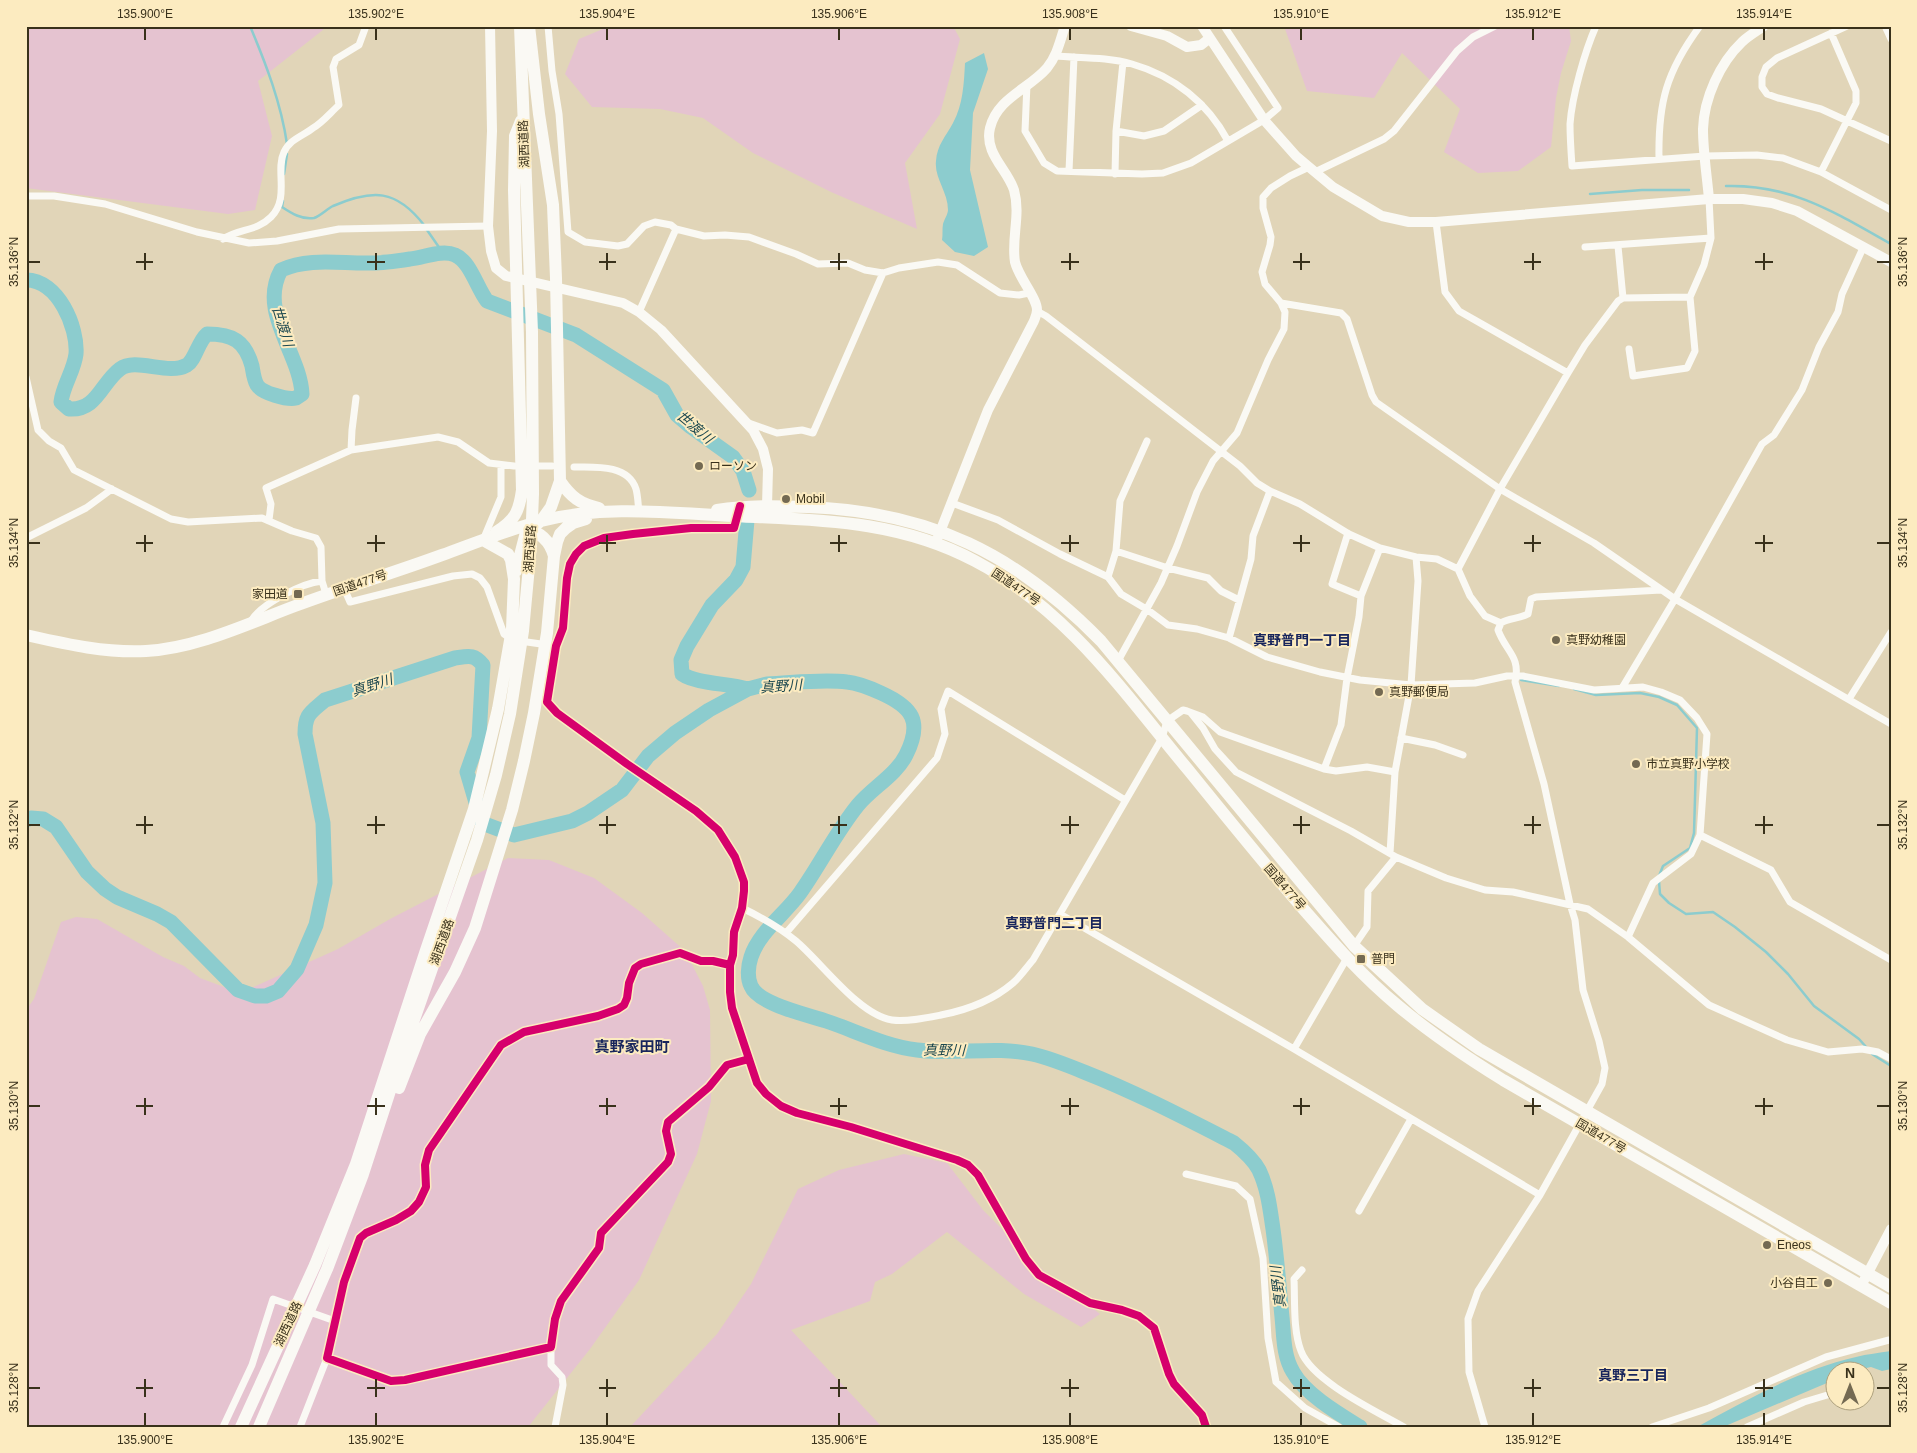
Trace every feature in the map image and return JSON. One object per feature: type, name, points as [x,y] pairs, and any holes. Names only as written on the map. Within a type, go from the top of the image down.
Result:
[{"type":"highway","name":"湖西道路","points":[[518,630],[531,545],[533,430],[532,332],[520,26]]},
{"type":"highway","points":[[522,490],[527,508],[541,521],[551,507],[560,481],[553,205],[539,114],[529,26]]},
{"type":"highway","points":[[358,1172],[424,953],[448,906],[518,630],[511,560],[508,554],[483,540],[506,525],[513,518],[519,507],[522,490],[514,190],[515,136],[523,117]]},
{"type":"highway","points":[[560,481],[567,492],[577,501],[588,506],[623,512]]},
{"type":"highway","name":"国道477号","points":[[26,635],[87,649],[113,651],[150,651],[191,644],[326,594],[483,540],[524,529],[541,521],[581,513],[695,513],[738,511],[766,506],[856,510],[904,520],[940,531],[981,548],[1030,578],[1066,606],[1118,661],[1354,946],[1402,992],[1443,1025],[1479,1049],[1864,1280],[1891,1303]]},
{"type":"highway","name":"国道477号","points":[[738,511],[854,523],[889,529],[936,543],[962,554],[1031,596],[1058,619],[1107,671],[1269,869],[1347,958],[1396,1005],[1448,1044],[1503,1080],[1580,1124],[1864,1280],[1891,1287]]},
{"type":"highway","points":[[358,1172],[420,1034],[455,972],[480,912],[512,810],[524,761],[547,633],[554,556],[560,534],[573,523],[623,512]]},
{"type":"highway","points":[[514,579],[524,529],[546,538],[554,556]]},
{"type":"highway","name":"湖西道路","points":[[259,1427],[327,1269],[358,1172],[402,1054],[448,906]]},
{"type":"highway","name":"湖西道路","points":[[241,1427],[358,1172]]},
{"type":"street","points":[[223,239],[230,234],[261,226],[273,216],[280,201],[281,161],[284,150],[294,139],[313,129],[339,106],[333,67],[336,59],[359,45],[366,26]]},
{"type":"street","points":[[490,26],[492,131],[488,226],[491,251],[496,268],[506,276],[623,303],[639,312],[661,330],[753,430],[763,449],[768,468],[766,506]]},
{"type":"street","points":[[548,26],[552,71],[559,114],[568,232],[585,242],[618,246],[627,244],[644,226],[655,222],[671,225],[676,229],[704,236],[749,237],[818,264],[848,263],[865,270],[883,273],[899,268],[938,262],[957,264],[1000,293],[1019,295],[1029,293]]},
{"type":"street","points":[[936,543],[988,410],[1034,321],[1037,311],[1036,303],[1018,274],[1014,251],[1014,236],[1018,216],[1014,189],[992,150],[989,140],[990,127],[1007,100],[1046,69],[1055,56],[1065,26]]},
{"type":"street","points":[[1131,26],[1167,36],[1187,47],[1201,45],[1210,38]]},
{"type":"street","points":[[1202,26],[1264,120],[1296,156],[1333,186],[1382,216],[1409,222],[1436,222],[1709,199],[1743,199],[1780,205],[1797,211],[1891,262]]},
{"type":"street","points":[[1027,84],[1025,131],[1044,163],[1057,171],[1115,174],[1163,173],[1191,163],[1264,120],[1278,108],[1224,26]]},
{"type":"street","points":[[1118,661],[1148,610],[1168,568],[1197,492],[1213,461],[1237,434],[1284,329],[1285,312],[1281,303],[1265,284],[1262,272],[1271,237],[1263,208],[1264,197],[1272,188],[1290,176],[1312,169],[1384,139],[1394,131],[1457,51],[1473,37],[1494,26]]},
{"type":"street","points":[[1596,26],[1578,79],[1570,123],[1572,166],[1705,156],[1757,155],[1784,158],[1821,172],[1891,210]]},
{"type":"street","points":[[1659,159],[1659,128],[1664,92],[1674,66],[1700,26]]},
{"type":"street","points":[[1629,350],[1633,376],[1687,368],[1695,351],[1690,297],[1704,265],[1711,238],[1703,127],[1708,99],[1716,78],[1727,59],[1743,41],[1764,26]]},
{"type":"street","points":[[1847,26],[1777,58],[1766,68],[1762,78],[1762,87],[1767,94],[1821,109],[1891,141]]},
{"type":"street","points":[[1885,26],[1891,39]]},
{"type":"street","points":[[1821,172],[1856,104],[1856,91],[1831,33]]},
{"type":"street","points":[[1055,56],[1123,62],[1162,75],[1185,89],[1202,105],[1219,124],[1228,141]]},
{"type":"street","points":[[1069,171],[1074,57]]},
{"type":"street","points":[[1115,174],[1116,131],[1123,62]]},
{"type":"street","points":[[1116,131],[1144,136],[1164,131],[1202,105]]},
{"type":"street","points":[[26,196],[54,196],[105,204],[223,239],[249,243],[277,241],[339,229],[488,226]]},
{"type":"street","points":[[1436,222],[1445,292],[1459,311],[1568,373]]},
{"type":"street","points":[[639,312],[676,229]]},
{"type":"street","points":[[1585,247],[1711,238]]},
{"type":"street","points":[[1618,246],[1623,298]]},
{"type":"street","points":[[1622,688],[1675,599],[1762,444],[1774,435],[1802,390],[1819,348],[1838,312],[1842,294],[1863,248]]},
{"type":"street","points":[[746,421],[777,433],[802,430],[814,433],[883,273]]},
{"type":"street","points":[[1458,570],[1500,489],[1568,373],[1585,345],[1618,301],[1623,298],[1690,297]]},
{"type":"street","points":[[1281,303],[1341,313],[1347,319],[1376,402],[1500,489],[1594,543],[1675,599],[1891,724]]},
{"type":"street","points":[[1037,311],[1046,316],[1221,452],[1257,483],[1270,491],[1300,504],[1348,533],[1380,548],[1416,557],[1438,559],[1458,570],[1470,596],[1485,616],[1501,623],[1528,614],[1531,599],[1536,597],[1661,590]]},
{"type":"street","points":[[26,377],[38,430],[49,441],[61,448],[74,470],[171,519],[188,522],[262,518],[292,531],[316,538],[320,547],[322,581],[326,594]]},
{"type":"street","points":[[351,450],[356,398]]},
{"type":"street","points":[[269,520],[271,504],[266,488],[351,450],[438,437],[458,442],[489,463],[514,466]]},
{"type":"street","points":[[1108,577],[1116,551],[1120,501],[1147,441]]},
{"type":"street","points":[[483,540],[501,497],[501,465]]},
{"type":"street","points":[[526,466],[552,466]]},
{"type":"street","points":[[574,467],[612,469],[626,476],[636,488],[639,512]]},
{"type":"street","points":[[26,538],[86,508],[112,489]]},
{"type":"street","points":[[1229,638],[1251,559],[1253,536],[1270,491]]},
{"type":"street","points":[[952,503],[998,520],[1060,554],[1108,577],[1121,594],[1148,610],[1168,625],[1197,629],[1229,638],[1267,657],[1320,672],[1347,678],[1411,685],[1475,683],[1517,676],[1556,681],[1594,690],[1643,687],[1680,700],[1697,718],[1707,734],[1700,835],[1691,854],[1653,883],[1628,937]]},
{"type":"street","points":[[738,511],[734,528],[691,528],[633,534],[604,538],[584,546],[570,564],[563,628],[556,646],[547,702],[557,712],[627,764],[696,811],[718,830],[735,857],[744,882],[742,908],[734,932],[733,955],[730,965],[732,1008],[757,1083],[766,1094],[781,1106],[797,1113],[933,1151],[968,1165],[978,1175],[1026,1259],[1039,1275],[1090,1303],[1139,1316],[1154,1328],[1174,1384],[1202,1416],[1206,1427]]},
{"type":"street","points":[[1348,533],[1332,584],[1361,596]]},
{"type":"street","points":[[1324,769],[1340,725],[1361,596],[1380,548]]},
{"type":"street","points":[[1116,551],[1168,568],[1208,578],[1221,591],[1239,600]]},
{"type":"street","points":[[1354,946],[1367,927],[1368,892],[1393,855],[1395,772],[1411,685],[1418,581],[1416,557]]},
{"type":"street","points":[[344,588],[350,602],[453,576],[472,574],[480,578],[487,587],[504,634],[513,640],[556,646]]},
{"type":"street","points":[[250,623],[256,612],[285,595],[314,582],[322,581]]},
{"type":"street","points":[[1484,1427],[1470,1372],[1468,1319],[1478,1291],[1540,1195],[1602,1084],[1605,1068],[1599,1041],[1583,990],[1575,920],[1544,784],[1515,682],[1517,676],[1516,662],[1498,630],[1501,623]]},
{"type":"street","points":[[1849,700],[1891,632]]},
{"type":"street","points":[[784,932],[936,758],[945,734],[941,709],[948,691],[1125,800]]},
{"type":"street","points":[[742,908],[761,916],[798,942],[861,1004],[877,1015],[892,1020],[914,1019],[963,1011],[985,1002],[1013,983],[1033,960],[1162,738],[1167,721],[1183,710],[1203,717],[1220,732],[1324,769],[1336,771],[1368,767],[1395,772]]},
{"type":"street","points":[[1191,713],[1203,728],[1215,749],[1236,772],[1351,831],[1393,855],[1446,878],[1485,890],[1513,892],[1588,909],[1628,937],[1709,1004],[1795,1043],[1828,1052],[1862,1049],[1878,1052],[1891,1059]]},
{"type":"street","points":[[1401,738],[1435,745],[1464,755]]},
{"type":"street","points":[[1700,835],[1771,870],[1790,902],[1891,960]]},
{"type":"street","points":[[1060,914],[1294,1049],[1540,1195]]},
{"type":"street","points":[[300,1427],[326,1358],[333,1320],[360,1238],[366,1233],[411,1211],[419,1202],[426,1186],[425,1165],[429,1150],[501,1045],[524,1032],[618,1010],[624,1005],[627,998],[634,968],[641,964],[680,953],[701,961],[713,961],[730,965]]},
{"type":"street","points":[[1294,1049],[1347,958]]},
{"type":"street","points":[[556,1427],[563,1385],[562,1377],[551,1365],[551,1348],[555,1319],[561,1301],[599,1248],[601,1233],[668,1162],[671,1154],[666,1131],[668,1122],[709,1087],[727,1066],[749,1059]]},
{"type":"street","points":[[1359,1211],[1411,1119]]},
{"type":"street","points":[[1186,1174],[1236,1186],[1250,1199],[1263,1258],[1268,1338],[1276,1382],[1305,1408],[1339,1427]]},
{"type":"street","points":[[1864,1280],[1891,1229]]},
{"type":"street","points":[[1302,1270],[1294,1279],[1297,1332],[1300,1351],[1309,1365],[1325,1379],[1404,1427]]},
{"type":"street","points":[[223,1427],[252,1366],[274,1299],[333,1320]]},
{"type":"street","points":[[1652,1427],[1709,1408],[1826,1357],[1889,1340]]},
{"type":"street","points":[[326,1358],[391,1380],[405,1380],[551,1348]]},
{"type":"street","points":[[1747,1427],[1804,1402],[1824,1396]]},
{"type":"shaded area","points":[[26,26],[328,26],[258,81],[272,136],[255,210],[228,214],[26,188]]},
{"type":"shaded area","points":[[610,26],[953,26],[960,39],[940,114],[905,163],[917,229],[831,192],[753,153],[703,118],[660,109],[592,107],[565,74],[579,39]]},
{"type":"shaded area","points":[[1284,26],[1569,26],[1571,41],[1561,73],[1556,98],[1551,147],[1518,171],[1478,173],[1444,152],[1460,109],[1402,53],[1374,98],[1307,91]]},
{"type":"shaded area","points":[[508,858],[549,860],[594,878],[642,913],[685,951],[703,986],[710,1010],[711,1101],[697,1154],[639,1280],[590,1349],[528,1427],[26,1427],[26,1010],[34,999],[61,922],[76,917],[97,919],[163,957],[184,966],[200,978],[240,993],[338,949],[390,919]]},
{"type":"shaded area","points":[[904,1154],[947,1163],[983,1210],[1043,1270],[1100,1314],[1081,1327],[1024,1294],[947,1232],[892,1274],[875,1282],[870,1301],[791,1330],[882,1427],[630,1427],[717,1334],[751,1284],[798,1189],[839,1170]]},
{"type":"water","points":[[984,53],[988,69],[973,113],[970,170],[988,247],[974,256],[955,252],[942,240],[943,224],[948,210],[946,197],[937,173],[936,161],[940,145],[959,109],[965,63]]},
{"type":"water","points":[[1891,1351],[1891,1369],[1882,1371],[1874,1368],[1874,1360],[1846,1360]]},
{"type":"water","points":[[1824,1366],[1824,1384],[1723,1427],[1697,1427],[1774,1386]]},
{"type":"waterway","points":[[250,26],[272,84],[287,144]]},
{"type":"waterway","points":[[284,174],[287,154]]},
{"type":"waterway","points":[[1726,186],[1749,187],[1792,195],[1832,211],[1891,244]]},
{"type":"waterway","points":[[1590,194],[1642,190],[1689,190]]},
{"type":"waterway","points":[[283,201],[282,207],[297,216],[314,218],[347,200],[372,195],[383,196],[404,204],[424,225]]},
{"type":"waterway","points":[[427,230],[443,253]]},
{"type":"waterway","name":"世渡川","points":[[26,280],[37,282],[48,288],[56,296],[64,307],[74,331],[76,354],[61,402],[69,409],[86,406],[120,369],[127,366],[143,365],[171,369],[187,365],[207,334],[224,335],[242,345],[249,357],[255,381],[264,391],[287,398],[296,398],[302,394],[300,379],[282,332],[274,301],[275,286],[281,270],[314,262],[381,263],[438,253],[450,253],[465,263],[487,301],[576,335],[663,390],[677,415],[733,457],[743,471],[749,490]]},
{"type":"waterway","name":"世渡川","points":[[747,520],[743,567],[736,580],[712,605],[687,646],[681,660],[682,674],[688,677],[704,682],[748,689]]},
{"type":"waterway","name":"真野川","points":[[26,820],[31,818],[43,819],[56,827],[87,872],[105,889],[117,897],[171,922],[238,990],[255,996],[266,996],[278,991],[297,969],[316,925],[325,883],[323,823],[305,734],[309,714],[325,700],[455,658],[468,656],[477,659],[483,665],[479,738],[467,772],[482,823],[514,835],[572,821],[588,813],[622,790],[648,756],[675,733],[709,710],[748,689],[767,684],[837,681],[855,683],[892,698],[907,710],[912,716],[914,724],[914,733],[906,755],[896,769],[858,805],[842,826],[800,893],[760,939],[749,964],[748,976],[751,986],[755,992],[773,1003],[871,1038],[905,1048],[946,1052],[1018,1052],[1052,1060],[1141,1097],[1234,1143],[1257,1166],[1267,1192],[1285,1345],[1290,1366],[1298,1380],[1314,1396],[1360,1427]]},
{"type":"waterway","points":[[1521,680],[1559,686]]},
{"type":"waterway","points":[[1574,689],[1596,695],[1640,693],[1659,697],[1677,705],[1697,728],[1694,833],[1690,848],[1663,866],[1659,876]]},
{"type":"waterway","points":[[1659,881],[1660,894],[1669,903],[1686,914],[1713,912],[1735,927],[1766,952],[1788,974],[1814,1006],[1859,1039],[1867,1048]]},
{"type":"waterway","points":[[1872,1054],[1891,1066]]},
{"type":"cycle path","points":[[740,506],[734,528],[691,528],[604,538],[584,546],[576,554],[570,564],[567,578],[563,628],[556,646],[547,702],[557,713],[696,811],[718,830],[735,857],[744,882],[744,891],[742,908],[734,932],[733,955],[730,965],[732,1008],[757,1083],[766,1094],[781,1106],[797,1113],[851,1127],[968,1165],[978,1175],[1026,1259],[1039,1275],[1090,1303],[1139,1316],[1154,1328],[1174,1384],[1202,1415],[1206,1427]]},
{"type":"cycle path","points":[[730,965],[713,961],[701,961],[680,953],[641,964],[635,968],[629,983],[627,998],[624,1005],[618,1009],[598,1016],[524,1032],[501,1045],[429,1150],[425,1165],[426,1187],[419,1202],[411,1211],[366,1233],[360,1238],[344,1282],[327,1358],[391,1381],[405,1380],[551,1347],[555,1319],[561,1301],[599,1248],[601,1233],[668,1162],[671,1154],[666,1131],[668,1122],[709,1087],[727,1065],[749,1059]]},
{"type":"place","name":"ローソン","points":[[699,466]]},
{"type":"place","name":"Mobil","points":[[786,499]]},
{"type":"place","name":"家田道","points":[[298,594]]},
{"type":"place","name":"真野幼稚園","points":[[1556,640]]},
{"type":"place","name":"真野郵便局","points":[[1379,692]]},
{"type":"place","name":"市立真野小学校","points":[[1636,764]]},
{"type":"place","name":"普門","points":[[1361,959]]},
{"type":"place","name":"Eneos","points":[[1767,1245]]},
{"type":"place","name":"小谷自工","points":[[1828,1283]]},
{"type":"district","name":"真野普門一丁目","points":[[1302,640]]},
{"type":"district","name":"真野普門二丁目","points":[[1054,923]]},
{"type":"district","name":"真野家田町","points":[[632,1046]]},
{"type":"district","name":"真野三丁目","points":[[1633,1375]]}]
